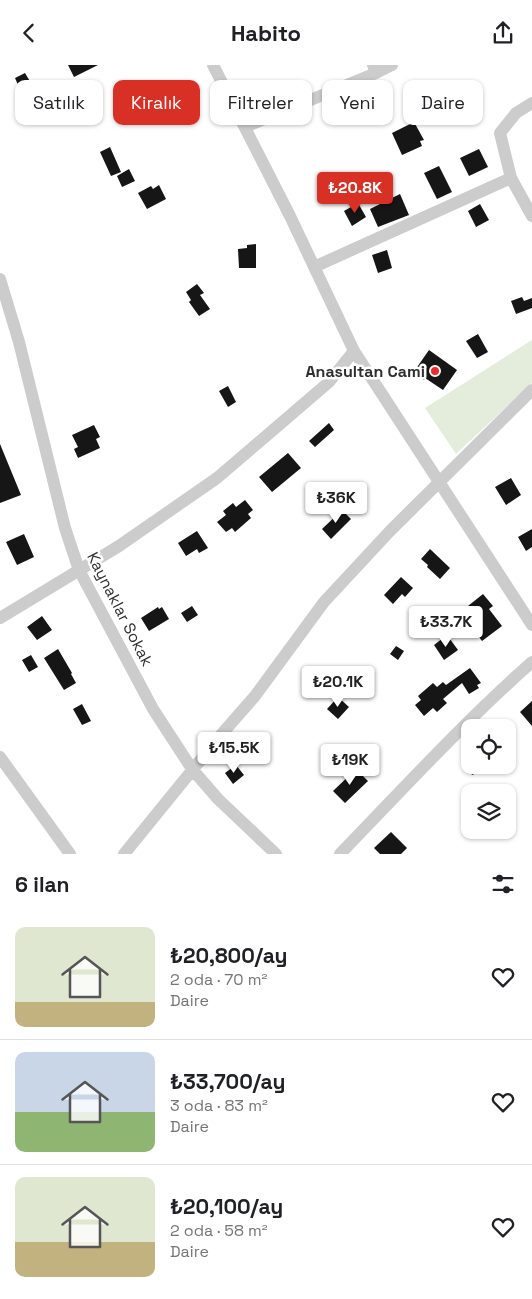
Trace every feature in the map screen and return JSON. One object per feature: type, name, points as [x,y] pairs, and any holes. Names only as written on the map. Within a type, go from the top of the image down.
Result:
[{"type":"street","points":[[213,65],[354,351],[532,625]]},
{"type":"street","points":[[245,127],[374,69],[392,65]]},
{"type":"street","points":[[532,103],[516,113],[500,133],[511,179],[532,216]]},
{"type":"street","points":[[314,267],[511,179]]},
{"type":"street","name":"Kaynaklar Sokak","points":[[0,279],[19,342],[65,528],[79,570],[153,709],[192,769],[218,799],[276,854]]},
{"type":"street","points":[[0,618],[119,546],[217,477],[329,382],[354,351]]},
{"type":"street","points":[[124,854],[192,769],[255,697],[324,602],[390,531],[532,390]]},
{"type":"street","points":[[340,854],[459,731],[532,662]]},
{"type":"street","points":[[0,757],[70,854]]},
{"type":"green space","points":[[532,340],[532,383],[456,454],[425,408]]},
{"type":"building","points":[[68,65],[98,65],[74,77]]},
{"type":"building","points":[[25,73],[29,80],[16,80],[15,78]]},
{"type":"building","points":[[408,125],[416,125],[424,140],[420,141],[422,146],[402,155],[392,133]]},
{"type":"building","points":[[110,147],[121,172],[111,176],[100,152]]},
{"type":"building","points":[[479,149],[488,167],[469,176],[460,158]]},
{"type":"building","points":[[439,166],[452,192],[437,199],[424,173]]},
{"type":"building","points":[[129,169],[135,181],[122,187],[117,176]]},
{"type":"building","points":[[159,185],[166,199],[147,209],[138,193],[151,186],[153,189]]},
{"type":"building","points":[[400,194],[409,215],[378,227],[370,209]]},
{"type":"building","points":[[358,203],[366,217],[352,226],[344,211]]},
{"type":"building","points":[[480,204],[489,220],[476,227],[468,211]]},
{"type":"building","points":[[256,244],[256,268],[239,268],[238,249]]},
{"type":"building","points":[[387,250],[392,268],[378,273],[372,255]]},
{"type":"building","points":[[197,284],[204,293],[200,295],[210,309],[199,316],[189,302],[191,300],[186,292]]},
{"type":"building","points":[[522,297],[524,301],[532,298],[532,308],[516,314],[511,301]]},
{"type":"building","points":[[478,334],[488,352],[477,358],[466,341]]},
{"type":"building","name":"Anasultan Cami","points":[[429,350],[457,370],[443,390],[425,378],[424,380],[413,373]]},
{"type":"building","points":[[228,386],[236,402],[228,407],[219,391]]},
{"type":"building","points":[[329,423],[334,430],[315,447],[309,441]]},
{"type":"building","points":[[94,425],[100,437],[96,439],[100,448],[78,458],[74,449],[78,447],[72,435]]},
{"type":"building","points":[[0,444],[21,495],[0,503]]},
{"type":"building","points":[[288,453],[301,468],[272,492],[259,477]]},
{"type":"building","points":[[511,478],[521,495],[506,505],[495,487]]},
{"type":"building","points":[[245,500],[253,510],[248,514],[251,518],[235,532],[232,528],[226,532],[217,522],[226,515],[223,511],[233,503],[236,507]]},
{"type":"building","points":[[342,510],[351,519],[331,539],[322,529]]},
{"type":"building","points":[[532,529],[532,547],[526,551],[518,537]]},
{"type":"building","points":[[197,531],[208,548],[199,553],[197,549],[186,556],[178,543]]},
{"type":"building","points":[[24,534],[34,557],[17,565],[6,542]]},
{"type":"building","points":[[430,549],[450,568],[440,579],[421,559]]},
{"type":"building","points":[[401,577],[413,588],[405,597],[402,594],[393,604],[384,595]]},
{"type":"building","points":[[483,594],[493,606],[489,609],[502,626],[482,641],[473,629],[480,624],[472,616],[475,614],[468,606]]},
{"type":"building","points":[[192,606],[198,615],[187,622],[181,613]]},
{"type":"building","points":[[158,607],[159,609],[162,607],[169,619],[149,631],[141,618]]},
{"type":"building","points":[[42,616],[52,630],[37,640],[27,627]]},
{"type":"building","points":[[447,635],[458,650],[444,660],[434,645]]},
{"type":"building","points":[[396,646],[404,651],[398,660],[390,654]]},
{"type":"building","points":[[58,649],[76,683],[64,690],[44,658]]},
{"type":"building","points":[[31,655],[38,667],[29,672],[22,660]]},
{"type":"building","points":[[470,668],[481,683],[477,685],[479,688],[469,694],[462,683],[443,699],[447,703],[437,712],[433,708],[424,716],[415,705],[421,700],[418,696],[433,683],[437,687],[443,682],[446,685]]},
{"type":"building","points":[[338,697],[349,707],[338,719],[327,709]]},
{"type":"building","points":[[532,701],[532,726],[520,712]]},
{"type":"building","points":[[82,704],[91,721],[82,725],[73,709]]},
{"type":"building","points":[[236,765],[244,775],[233,784],[225,773]]},
{"type":"building","points":[[356,769],[368,781],[345,803],[333,791]]},
{"type":"building","points":[[391,832],[407,848],[401,854],[380,854],[374,848]]},
{"type":"place","name":"Anasultan Cami","points":[[435,371]]}]
